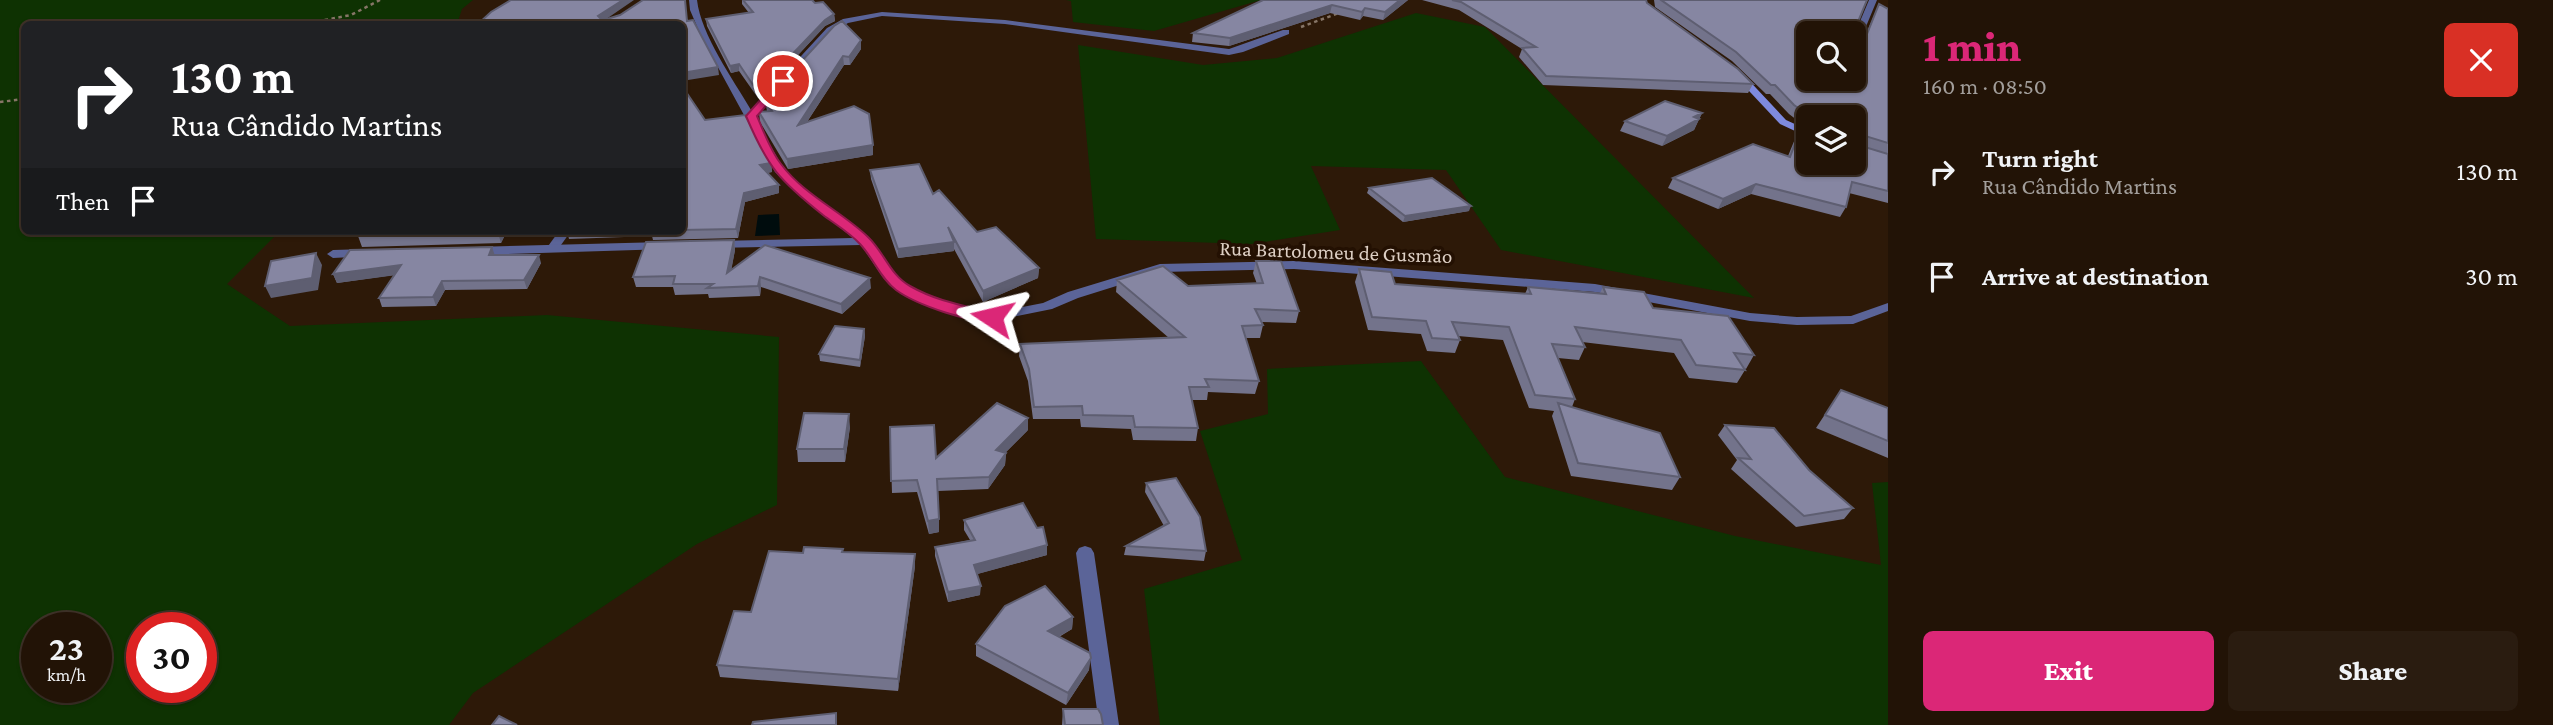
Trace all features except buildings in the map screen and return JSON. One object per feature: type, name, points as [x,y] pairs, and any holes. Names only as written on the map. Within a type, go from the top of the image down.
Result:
[{"type":"main road","points":[[1730,68],[1783,122],[1796,128]]},
{"type":"street","name":"Rua Bartolomeu de Gusmão","points":[[693,0],[694,10],[706,38],[779,170],[796,187],[865,241],[886,273],[902,288],[953,310],[992,317],[1047,306],[1073,295],[1160,268],[1294,265],[1595,288],[1750,317],[1797,321],[1853,320],[1888,307]]},
{"type":"street","points":[[1864,21],[1873,0]]},
{"type":"street","points":[[751,116],[831,30],[846,21],[881,14],[1005,22],[1229,52],[1240,51],[1286,32]]},
{"type":"street","points":[[552,249],[562,235]]},
{"type":"street","points":[[702,245],[865,241]]},
{"type":"street","points":[[456,251],[675,246]]},
{"type":"street","points":[[333,254],[374,253]]},
{"type":"street","points":[[1085,554],[1109,725]]},
{"type":"path","points":[[320,21],[351,15],[380,0]]},
{"type":"path","points":[[1286,32],[1350,9]]},
{"type":"path","points":[[0,102],[21,99]]},
{"type":"green space","points":[[0,0],[473,0],[462,9],[458,21],[21,21],[21,235],[276,235],[227,284],[290,326],[547,315],[779,337],[777,505],[697,544],[473,693],[449,725],[0,725]]},
{"type":"green space","points":[[1066,0],[1261,0],[1154,31],[1073,22],[1071,1]]},
{"type":"green space","points":[[1416,13],[1485,27],[1754,298],[1501,250],[1446,170],[1311,166],[1340,230],[1251,244],[1096,239],[1078,45],[1203,65],[1277,58]]},
{"type":"green space","points":[[1421,361],[1505,477],[1735,536],[1881,565],[1872,483],[1888,482],[1888,725],[1160,725],[1144,589],[1242,560],[1200,431],[1268,414],[1267,369]]},
{"type":"shaded area","points":[[779,214],[780,235],[755,236],[758,215]]},
{"type":"route","points":[[783,81],[751,116],[779,170],[796,187],[865,241],[886,273],[902,288],[953,310],[992,317]]}]
